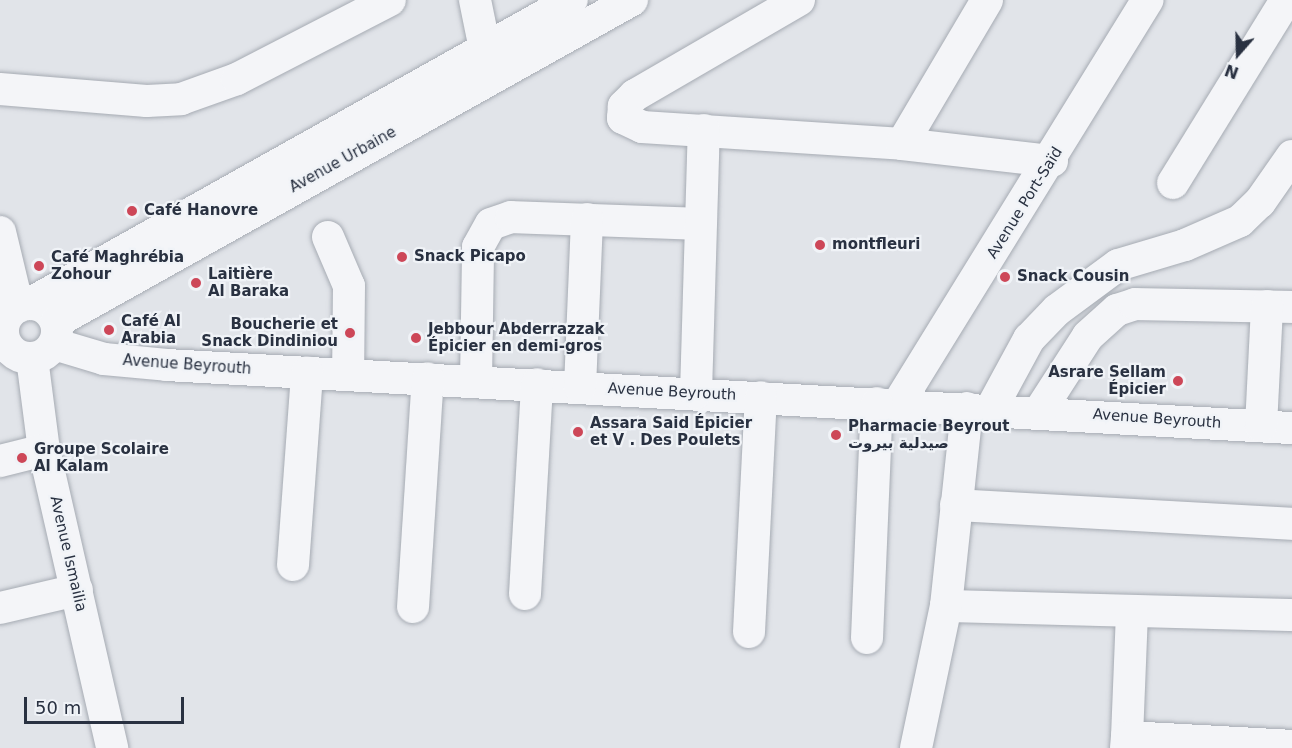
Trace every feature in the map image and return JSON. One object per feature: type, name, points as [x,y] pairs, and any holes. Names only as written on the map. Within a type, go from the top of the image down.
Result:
[{"type":"street","points":[[0,89],[147,101],[181,99],[237,79],[390,0]]},
{"type":"street","points":[[475,0],[485,49]]},
{"type":"street","name":"Avenue Urbaine","points":[[13,315],[572,0]]},
{"type":"street","name":"Avenue Urbaine","points":[[31,347],[632,0]]},
{"type":"street","points":[[799,0],[635,95],[622,112],[623,118],[634,126],[902,144],[1052,161]]},
{"type":"street","points":[[902,144],[987,0]]},
{"type":"street","name":"Avenue Port-Saïd","points":[[888,403],[1052,161],[1148,0]]},
{"type":"street","points":[[1173,183],[1286,0]]},
{"type":"street","points":[[696,393],[704,130]]},
{"type":"street","points":[[916,748],[946,606],[956,505],[979,408],[1029,339],[1057,309],[1118,264],[1185,245],[1240,221],[1260,202],[1292,156]]},
{"type":"street","points":[[476,381],[478,248],[484,230],[511,217],[700,224]]},
{"type":"street","points":[[580,387],[587,219]]},
{"type":"street","points":[[0,232],[13,315]]},
{"type":"street","points":[[328,237],[349,286],[348,375]]},
{"type":"street","points":[[1039,412],[1089,336],[1117,310],[1135,304],[1280,306],[1261,426]]},
{"type":"street","name":"Avenue Beyrouth","points":[[13,315],[45,309],[31,347],[104,359],[307,373],[979,408],[1292,428]]},
{"type":"street","name":"Avenue Ismailia","points":[[13,315],[4,340],[31,347],[44,450],[112,748]]},
{"type":"street","points":[[293,565],[307,373]]},
{"type":"street","points":[[414,607],[428,378]]},
{"type":"street","points":[[525,594],[537,384]]},
{"type":"street","points":[[749,632],[761,397]]},
{"type":"street","points":[[867,638],[888,403]]},
{"type":"street","points":[[0,461],[44,450]]},
{"type":"street","points":[[956,505],[1292,524]]},
{"type":"street","points":[[0,608],[77,590]]},
{"type":"street","points":[[946,606],[1292,615]]},
{"type":"street","points":[[1132,612],[1127,742],[1292,746]]},
{"type":"place","name":"Café Hanovre","points":[[132,211]]},
{"type":"place","name":"montfleuri","points":[[820,245]]},
{"type":"place","name":"Snack Picapo","points":[[402,257]]},
{"type":"place","name":"Café Maghrébia Zohour","points":[[39,266]]},
{"type":"place","name":"Snack Cousin","points":[[1005,277]]},
{"type":"place","name":"Laitière Al Baraka","points":[[196,283]]},
{"type":"place","name":"Café Al Arabia","points":[[109,330]]},
{"type":"place","name":"Boucherie et Snack Dindiniou","points":[[350,333]]},
{"type":"place","name":"Jebbour Abderrazzak Épicier en demi-gros","points":[[416,338]]},
{"type":"place","name":"Asrare Sellam Épicier","points":[[1178,381]]},
{"type":"place","name":"Assara Said Épicier et V . Des Poulets","points":[[578,432]]},
{"type":"place","name":"Pharmacie Beyrout صيدلية بيروت","points":[[836,435]]},
{"type":"place","name":"Groupe Scolaire Al Kalam","points":[[22,458]]}]
